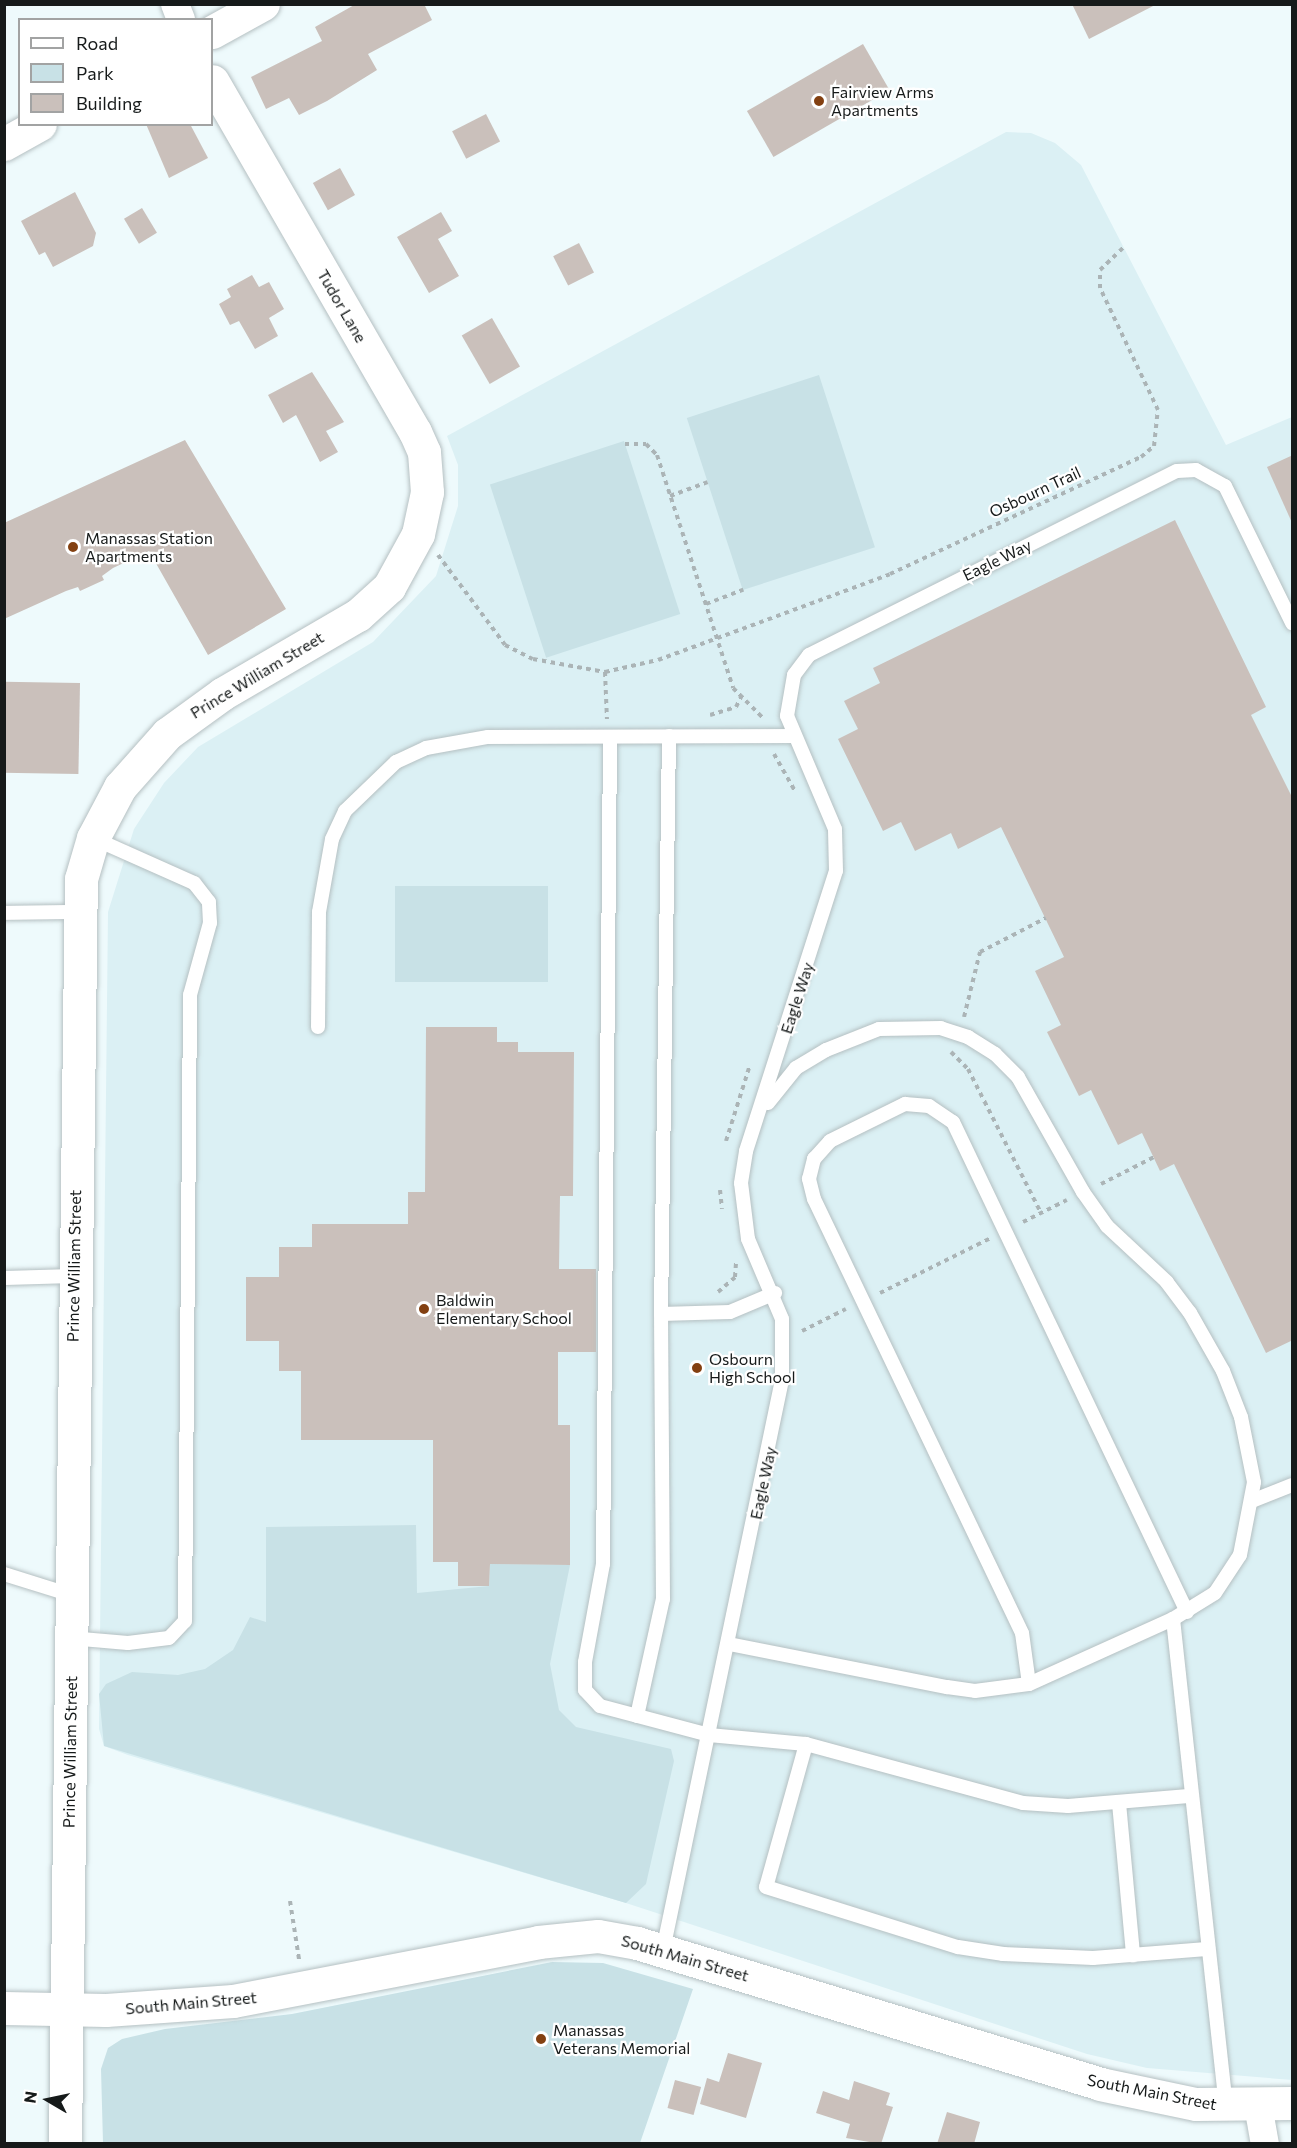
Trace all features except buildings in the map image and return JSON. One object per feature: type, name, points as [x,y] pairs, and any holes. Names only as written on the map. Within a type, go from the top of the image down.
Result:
[{"type":"street","points":[[213,31],[263,4]]},
{"type":"street","name":"Tudor Lane","points":[[213,83],[424,452],[428,492],[414,542]]},
{"type":"street","points":[[4,144],[36,126]]},
{"type":"street","name":"Prince William Street","points":[[65,2144],[78,912],[81,879],[93,838],[120,787],[167,734],[222,694],[366,609],[389,587],[414,542]]},
{"type":"street","name":"South Main Street","points":[[4,2008],[67,2009],[233,2001],[570,1937],[617,1938],[663,1950],[1100,2084],[1242,2106],[1293,2103]]},
{"type":"street","points":[[1242,2106],[1264,2144]]},
{"type":"lane","name":"Eagle Way","points":[[663,1950],[779,1408],[784,1340],[775,1293],[741,1215],[741,1183],[757,1120],[830,898],[838,849],[826,806],[793,736],[787,695],[808,655],[1177,471],[1196,470],[1225,486],[1293,623]]},
{"type":"lane","points":[[318,1027],[323,869],[345,811],[367,785],[396,762],[426,748],[461,740],[610,736],[793,736]]},
{"type":"lane","points":[[610,736],[603,1564],[584,1680],[590,1698],[600,1706],[709,1735],[806,1744],[1023,1803],[1119,1803],[1189,1796]]},
{"type":"lane","points":[[637,1716],[663,1599],[661,1314],[669,736]]},
{"type":"lane","points":[[70,1638],[128,1644],[169,1638],[185,1621],[190,995],[210,923],[209,902],[194,883],[93,838]]},
{"type":"lane","points":[[4,913],[78,912]]},
{"type":"lane","points":[[729,1644],[957,1689],[1029,1684],[1203,1604],[1226,1579],[1240,1555],[1252,1502],[1251,1456],[1223,1371],[1167,1282],[1107,1226],[1083,1192],[1018,1077],[968,1036],[941,1028],[879,1029],[826,1050],[796,1068],[757,1120]]},
{"type":"lane","points":[[1029,1684],[1022,1634],[863,1301],[809,1179],[814,1159],[830,1142],[905,1104],[929,1106],[953,1122],[1187,1612]]},
{"type":"lane","points":[[4,1278],[74,1276]]},
{"type":"lane","points":[[661,1314],[730,1312],[775,1293]]},
{"type":"lane","points":[[1252,1502],[1293,1485]]},
{"type":"lane","points":[[4,1574],[71,1595]]},
{"type":"lane","points":[[1173,1619],[1189,1796],[1207,1949],[1242,2106]]},
{"type":"lane","points":[[806,1744],[766,1887],[958,1947],[1046,1958],[1133,1955],[1207,1949]]},
{"type":"lane","points":[[1119,1803],[1133,1955]]},
{"type":"path","name":"Osbourn Trail","points":[[717,640],[890,574],[1141,457],[1154,446],[1158,410],[1100,288],[1100,270],[1124,247]]},
{"type":"path","points":[[625,444],[653,449],[717,640],[741,697],[760,711]]},
{"type":"path","points":[[670,496],[708,482]]},
{"type":"path","points":[[414,542],[442,557],[475,610],[505,645],[533,659],[605,672],[717,640]]},
{"type":"path","points":[[706,604],[743,590]]},
{"type":"path","points":[[605,672],[606,719],[616,719]]},
{"type":"path","points":[[703,718],[736,707],[741,697]]},
{"type":"path","points":[[784,1340],[1154,1157]]},
{"type":"path","points":[[290,1901],[298,1955]]},
{"type":"shaded area","name":"Osbourn High School","points":[[1006,132],[1031,133],[1055,143],[1081,165],[1226,445],[1292,417],[1292,2080],[1147,2068],[1087,2054],[626,1903],[128,1755],[104,1746],[99,1729],[108,912],[134,829],[164,783],[198,747],[373,642],[436,576],[458,506],[458,465],[447,436]]},
{"type":"green space","points":[[819,375],[875,547],[743,590],[687,418]]},
{"type":"green space","points":[[624,441],[680,614],[546,658],[490,485]]},
{"type":"green space","points":[[395,886],[548,886],[548,982],[395,982]]},
{"type":"green space","points":[[416,1525],[417,1593],[489,1586],[490,1564],[570,1565],[550,1664],[559,1710],[576,1727],[671,1749],[674,1761],[646,1884],[626,1903],[104,1746],[99,1694],[106,1684],[132,1672],[178,1675],[205,1669],[233,1650],[250,1617],[266,1622],[266,1527]]},
{"type":"green space","points":[[552,1962],[603,1963],[693,1989],[640,2143],[103,2143],[101,2069],[108,2048],[122,2039],[165,2029],[292,2014]]},
{"type":"place","name":"Fairview Arms Apartments","points":[[819,101]]},
{"type":"place","name":"Manassas Station Apartments","points":[[73,547]]},
{"type":"place","name":"Baldwin Elementary School","points":[[424,1309]]},
{"type":"place","name":"Osbourn High School","points":[[697,1368]]},
{"type":"place","name":"Manassas Veterans Memorial","points":[[541,2039]]}]
